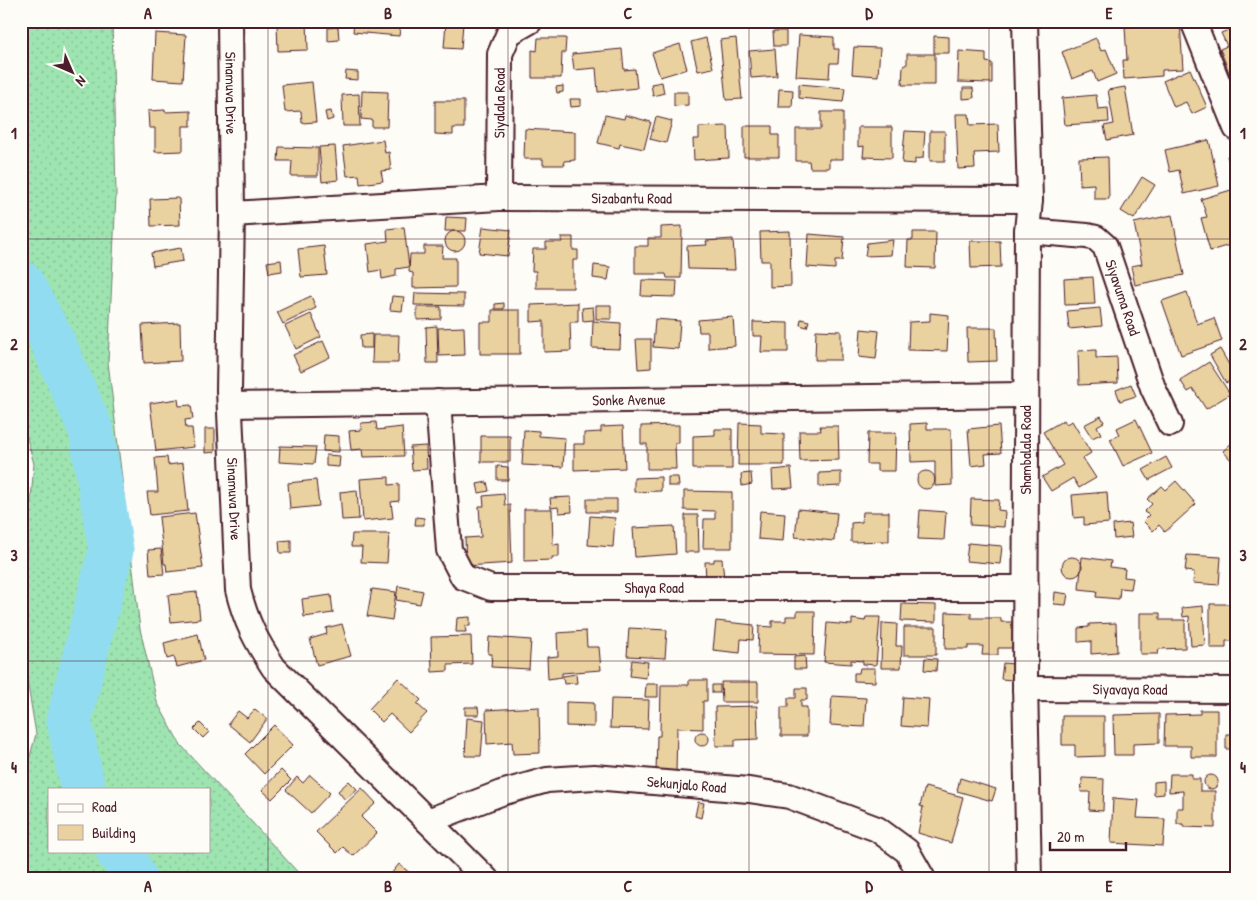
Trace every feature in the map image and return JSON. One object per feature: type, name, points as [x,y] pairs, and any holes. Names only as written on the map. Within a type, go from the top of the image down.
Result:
[{"type":"street","name":"Sinamuva Drive","points":[[230,21],[232,214],[229,390],[238,590],[245,618],[255,641],[274,668],[486,879]]},
{"type":"street","name":"Siyalala Road","points":[[499,198],[500,54],[509,34],[530,21]]},
{"type":"street","name":"Shambalala Road","points":[[1025,21],[1030,200],[1027,231],[1025,689],[1029,879]]},
{"type":"street","points":[[1193,21],[1236,128]]},
{"type":"street","name":"Sizabantu Road","points":[[232,214],[499,198],[1030,200]]},
{"type":"street","name":"Siyavuma Road","points":[[1027,231],[1087,236],[1096,238],[1105,246],[1154,388],[1170,424]]},
{"type":"street","name":"Sonke Avenue","points":[[231,405],[1026,395]]},
{"type":"street","name":"Shaya Road","points":[[438,402],[449,550],[463,577],[477,584],[491,588],[1026,588]]},
{"type":"street","name":"Siyavaya Road","points":[[1025,689],[1236,690]]},
{"type":"street","name":"Sekunjalo Road","points":[[428,821],[501,793],[546,780],[594,777],[749,790],[789,796],[877,829],[907,851],[923,879]]},
{"type":"green space","points":[[21,21],[112,21],[116,194],[108,362],[140,629],[157,702],[180,744],[304,879],[21,879],[21,789],[36,734],[21,644],[21,613],[34,464],[21,417]]},
{"type":"building","points":[[289,21],[307,21],[308,50],[278,51],[277,24],[290,24]]},
{"type":"building","points":[[354,21],[401,21],[399,36],[353,32]]},
{"type":"building","points":[[1141,21],[1180,22],[1183,69],[1162,70],[1162,76],[1124,79],[1123,60],[1127,60],[1125,27],[1141,26]]},
{"type":"building","points":[[446,22],[463,23],[461,49],[444,48]]},
{"type":"building","points":[[338,27],[339,40],[328,41],[328,28]]},
{"type":"building","points":[[1236,27],[1236,73],[1230,75],[1220,49],[1227,46],[1221,33]]},
{"type":"building","points":[[773,31],[786,31],[786,46],[774,46]]},
{"type":"building","points":[[155,33],[186,35],[183,81],[153,79]]},
{"type":"building","points":[[799,35],[834,37],[834,49],[839,49],[838,63],[830,63],[829,78],[796,76]]},
{"type":"building","points":[[934,36],[949,37],[949,53],[934,53]]},
{"type":"building","points":[[538,38],[566,38],[565,53],[562,53],[561,78],[532,78],[532,50],[537,51]]},
{"type":"building","points":[[706,38],[713,68],[698,71],[691,42]]},
{"type":"building","points":[[736,38],[742,99],[726,100],[720,40]]},
{"type":"building","points":[[1096,38],[1101,51],[1106,49],[1116,74],[1097,82],[1093,71],[1072,79],[1062,52]]},
{"type":"building","points":[[680,44],[687,69],[660,77],[652,53]]},
{"type":"building","points":[[854,47],[880,48],[878,76],[852,74]]},
{"type":"building","points":[[622,49],[624,70],[635,69],[637,88],[598,92],[596,68],[574,70],[572,54]]},
{"type":"building","points":[[775,49],[777,76],[751,78],[749,51]]},
{"type":"building","points":[[959,51],[986,53],[986,62],[992,63],[992,83],[958,82]]},
{"type":"building","points":[[907,54],[935,54],[935,85],[902,85],[903,66],[907,64]]},
{"type":"building","points":[[1190,69],[1207,107],[1192,114],[1186,102],[1174,107],[1163,81]]},
{"type":"building","points":[[346,71],[358,72],[358,80],[345,79]]},
{"type":"building","points":[[1236,79],[1236,91],[1229,94],[1225,84]]},
{"type":"building","points":[[312,82],[316,122],[302,123],[301,111],[285,112],[282,85]]},
{"type":"building","points":[[662,82],[664,93],[653,96],[651,84]]},
{"type":"building","points":[[799,84],[845,88],[843,102],[799,98]]},
{"type":"building","points":[[563,86],[563,92],[557,93],[556,87]]},
{"type":"building","points":[[1125,87],[1133,135],[1107,140],[1104,126],[1114,124],[1108,90]]},
{"type":"building","points":[[963,88],[973,88],[974,98],[963,99]]},
{"type":"building","points":[[779,89],[793,90],[792,107],[778,107]]},
{"type":"building","points":[[362,91],[388,92],[387,127],[372,127],[372,120],[361,119]]},
{"type":"building","points":[[674,92],[688,92],[688,105],[674,106]]},
{"type":"building","points":[[359,94],[360,126],[343,126],[342,95]]},
{"type":"building","points":[[1096,95],[1098,109],[1108,108],[1109,122],[1065,125],[1062,98]]},
{"type":"building","points":[[570,99],[581,99],[581,106],[571,107]]},
{"type":"building","points":[[435,101],[464,101],[464,128],[453,128],[453,135],[435,134]]},
{"type":"building","points":[[165,110],[165,112],[191,111],[191,126],[183,126],[183,151],[155,152],[155,128],[149,128],[148,111]]},
{"type":"building","points":[[331,111],[333,119],[327,121],[325,112]]},
{"type":"building","points":[[821,112],[843,112],[843,159],[829,159],[829,168],[810,168],[809,161],[796,161],[796,129],[821,129]]},
{"type":"building","points":[[956,114],[969,114],[970,125],[998,124],[999,152],[974,153],[975,168],[958,169]]},
{"type":"building","points":[[605,115],[624,119],[625,115],[651,122],[644,149],[620,144],[619,148],[598,143]]},
{"type":"building","points":[[656,117],[672,121],[666,143],[650,139]]},
{"type":"building","points":[[728,126],[729,158],[694,160],[693,139],[699,139],[699,127]]},
{"type":"building","points":[[744,126],[772,126],[772,135],[779,135],[779,157],[744,157]]},
{"type":"building","points":[[858,127],[892,127],[892,158],[863,157],[864,146],[858,147]]},
{"type":"building","points":[[525,129],[575,132],[575,160],[564,161],[565,165],[543,165],[543,159],[524,159]]},
{"type":"building","points":[[905,131],[925,132],[923,158],[915,159],[915,164],[902,163]]},
{"type":"building","points":[[930,131],[945,131],[945,161],[930,161]]},
{"type":"building","points":[[383,140],[385,153],[389,152],[391,170],[381,171],[383,181],[360,184],[359,175],[347,176],[343,146]]},
{"type":"building","points":[[1209,140],[1219,186],[1184,194],[1179,170],[1170,172],[1165,150]]},
{"type":"building","points":[[335,146],[338,180],[322,182],[319,147]]},
{"type":"building","points":[[279,147],[318,148],[318,176],[291,176],[292,161],[278,161]]},
{"type":"building","points":[[1236,153],[1236,183],[1227,156]]},
{"type":"building","points":[[1108,157],[1109,199],[1094,199],[1094,184],[1080,185],[1079,158]]},
{"type":"building","points":[[1142,177],[1155,185],[1134,219],[1121,211]]},
{"type":"building","points":[[1231,190],[1236,206],[1236,243],[1210,251],[1201,218],[1207,217],[1201,199]]},
{"type":"building","points":[[179,198],[180,225],[151,226],[150,199]]},
{"type":"building","points":[[1172,215],[1184,275],[1135,285],[1131,266],[1142,264],[1134,223]]},
{"type":"building","points":[[446,217],[467,218],[466,231],[445,231]]},
{"type":"building","points":[[682,226],[681,278],[667,278],[666,274],[635,274],[635,246],[648,246],[648,238],[661,238],[661,227]]},
{"type":"building","points":[[404,227],[409,267],[396,269],[396,276],[382,279],[381,270],[370,272],[367,244],[388,241],[387,229]]},
{"type":"building","points":[[483,227],[511,230],[508,256],[479,253]]},
{"type":"building","points":[[455,231],[462,234],[465,241],[462,248],[455,251],[448,248],[445,241],[448,234]]},
{"type":"building","points":[[790,231],[791,286],[770,287],[770,261],[761,261],[760,232]]},
{"type":"building","points":[[913,232],[936,232],[935,268],[907,267],[908,240],[913,240]]},
{"type":"building","points":[[809,234],[844,237],[842,261],[835,261],[835,269],[807,267]]},
{"type":"building","points":[[562,237],[573,237],[573,250],[578,250],[578,260],[573,260],[573,288],[536,288],[536,271],[532,271],[533,249],[546,249],[546,242],[562,242]]},
{"type":"building","points":[[733,239],[735,270],[688,269],[687,246],[707,245],[706,241]]},
{"type":"building","points":[[893,240],[891,255],[865,256],[867,243]]},
{"type":"building","points":[[970,241],[1000,241],[1001,267],[971,268]]},
{"type":"building","points":[[324,246],[327,275],[301,277],[298,249]]},
{"type":"building","points":[[424,246],[443,246],[442,258],[456,258],[456,287],[413,288],[413,273],[409,272],[410,254],[424,254]]},
{"type":"building","points":[[181,248],[183,261],[153,266],[151,253]]},
{"type":"building","points":[[281,260],[282,271],[269,273],[267,262]]},
{"type":"building","points":[[594,265],[610,267],[608,280],[593,278]]},
{"type":"building","points":[[1093,277],[1095,304],[1065,305],[1064,279]]},
{"type":"building","points":[[642,280],[677,281],[676,297],[641,296]]},
{"type":"building","points":[[1187,292],[1197,324],[1214,318],[1222,341],[1181,355],[1162,301]]},
{"type":"building","points":[[415,293],[464,294],[464,306],[414,305]]},
{"type":"building","points":[[311,296],[316,308],[283,324],[277,312]]},
{"type":"building","points":[[392,296],[404,297],[402,311],[390,310]]},
{"type":"building","points":[[504,303],[504,309],[495,309],[495,304]]},
{"type":"building","points":[[578,303],[578,322],[570,322],[571,351],[544,352],[544,321],[531,322],[531,305]]},
{"type":"building","points":[[596,305],[611,305],[611,319],[596,319]]},
{"type":"building","points":[[417,307],[441,307],[441,319],[417,320]]},
{"type":"building","points":[[593,307],[594,320],[583,321],[582,308]]},
{"type":"building","points":[[1100,308],[1102,326],[1069,329],[1067,311]]},
{"type":"building","points":[[492,310],[520,310],[520,354],[480,354],[480,322],[492,322]]},
{"type":"building","points":[[930,313],[949,315],[947,351],[908,350],[909,322],[930,321]]},
{"type":"building","points":[[311,314],[321,337],[296,349],[285,326]]},
{"type":"building","points":[[733,317],[735,346],[708,348],[708,332],[699,332],[698,320]]},
{"type":"building","points":[[655,319],[680,321],[678,349],[653,347]]},
{"type":"building","points":[[801,319],[809,321],[807,327],[800,325]]},
{"type":"building","points":[[593,321],[621,323],[620,349],[592,348]]},
{"type":"building","points":[[753,322],[788,323],[788,352],[761,352],[762,336],[753,336]]},
{"type":"building","points":[[180,323],[181,361],[144,363],[142,325]]},
{"type":"building","points":[[437,326],[438,363],[427,363],[426,327]]},
{"type":"building","points":[[464,327],[465,355],[439,356],[438,328]]},
{"type":"building","points":[[967,328],[996,328],[997,361],[968,362]]},
{"type":"building","points":[[861,329],[879,331],[876,359],[859,357]]},
{"type":"building","points":[[816,330],[841,331],[841,360],[815,360]]},
{"type":"building","points":[[372,334],[372,348],[361,348],[360,335]]},
{"type":"building","points":[[373,335],[399,335],[398,363],[372,363]]},
{"type":"building","points":[[636,339],[651,339],[651,368],[638,369]]},
{"type":"building","points":[[323,341],[330,357],[301,371],[293,355]]},
{"type":"building","points":[[1220,349],[1236,377],[1226,383],[1210,355]]},
{"type":"building","points":[[1096,350],[1096,358],[1117,357],[1118,383],[1079,385],[1078,351]]},
{"type":"building","points":[[1209,362],[1230,394],[1206,409],[1193,389],[1188,392],[1180,380]]},
{"type":"building","points":[[1131,384],[1136,396],[1120,401],[1116,390]]},
{"type":"building","points":[[178,399],[179,406],[191,405],[193,419],[185,420],[186,428],[192,428],[194,447],[156,451],[150,403]]},
{"type":"building","points":[[1101,416],[1104,422],[1097,426],[1101,434],[1092,438],[1084,425]]},
{"type":"building","points":[[1136,419],[1152,453],[1123,466],[1110,439],[1120,435],[1117,428]]},
{"type":"building","points":[[1064,420],[1066,424],[1072,421],[1091,453],[1083,458],[1096,478],[1079,488],[1073,478],[1051,491],[1042,477],[1063,465],[1043,432]]},
{"type":"building","points":[[376,422],[377,430],[402,427],[404,456],[363,457],[362,449],[351,450],[349,431],[362,430],[361,423]]},
{"type":"building","points":[[739,423],[761,424],[761,433],[784,434],[784,465],[738,465]]},
{"type":"building","points":[[927,423],[927,429],[951,429],[952,485],[935,486],[935,461],[911,462],[910,424]]},
{"type":"building","points":[[679,425],[679,443],[675,443],[676,469],[647,469],[647,444],[641,444],[641,426]]},
{"type":"building","points":[[623,426],[625,468],[574,470],[574,444],[584,444],[584,433],[601,432],[601,427]]},
{"type":"building","points":[[820,426],[838,426],[839,460],[800,461],[799,431],[821,431]]},
{"type":"building","points":[[999,426],[1001,453],[985,454],[986,464],[971,466],[968,429]]},
{"type":"building","points":[[205,429],[215,429],[215,452],[205,453]]},
{"type":"building","points":[[715,429],[732,429],[732,469],[693,469],[693,436],[715,435]]},
{"type":"building","points":[[524,430],[539,431],[539,436],[565,438],[563,467],[522,465]]},
{"type":"building","points":[[868,433],[896,433],[895,471],[877,471],[877,464],[867,464]]},
{"type":"building","points":[[324,435],[339,436],[339,452],[323,451]]},
{"type":"building","points":[[481,436],[510,436],[510,462],[481,462]]},
{"type":"building","points":[[1236,439],[1236,457],[1231,460],[1223,451]]},
{"type":"building","points":[[280,446],[316,447],[314,464],[279,462]]},
{"type":"building","points":[[426,446],[427,469],[412,470],[410,447]]},
{"type":"building","points":[[326,455],[340,456],[339,467],[326,466]]},
{"type":"building","points":[[167,457],[168,465],[183,463],[188,511],[150,515],[147,492],[158,492],[155,458]]},
{"type":"building","points":[[1166,457],[1172,468],[1149,480],[1143,470]]},
{"type":"building","points":[[497,466],[508,467],[508,480],[497,480]]},
{"type":"building","points":[[791,468],[793,488],[773,489],[772,470]]},
{"type":"building","points":[[926,471],[932,474],[935,480],[932,486],[926,489],[920,486],[917,480],[920,474]]},
{"type":"building","points":[[841,472],[841,486],[819,487],[819,473]]},
{"type":"building","points":[[751,473],[752,484],[742,486],[741,474]]},
{"type":"building","points":[[389,477],[389,485],[399,484],[399,501],[391,502],[393,518],[363,521],[360,479]]},
{"type":"building","points":[[661,477],[661,491],[634,492],[634,478]]},
{"type":"building","points":[[668,477],[678,477],[679,486],[668,486]]},
{"type":"building","points":[[316,480],[319,506],[290,509],[288,483]]},
{"type":"building","points":[[1176,481],[1196,504],[1165,532],[1159,525],[1153,531],[1143,521],[1149,515],[1144,512],[1152,504],[1147,499],[1162,486],[1166,490]]},
{"type":"building","points":[[487,482],[489,491],[479,493],[477,484]]},
{"type":"building","points":[[357,490],[359,519],[342,520],[340,492]]},
{"type":"building","points":[[684,491],[732,492],[732,548],[703,548],[704,519],[715,519],[715,511],[684,510]]},
{"type":"building","points":[[1107,492],[1109,523],[1084,525],[1084,517],[1074,518],[1072,495]]},
{"type":"building","points":[[504,494],[505,505],[510,505],[512,563],[466,566],[465,538],[481,537],[479,506],[484,506],[483,496]]},
{"type":"building","points":[[571,497],[572,512],[559,513],[558,507],[551,508],[550,498]]},
{"type":"building","points":[[587,499],[617,499],[617,512],[587,512]]},
{"type":"building","points":[[971,499],[999,500],[998,510],[1005,511],[1004,527],[970,525]]},
{"type":"building","points":[[524,509],[552,509],[553,545],[559,544],[559,557],[552,557],[552,560],[524,561]]},
{"type":"building","points":[[798,509],[837,513],[834,541],[795,537]]},
{"type":"building","points":[[920,510],[946,512],[944,540],[918,539]]},
{"type":"building","points":[[760,511],[785,513],[783,541],[758,539]]},
{"type":"building","points":[[863,512],[889,512],[889,541],[851,542],[851,523],[862,522]]},
{"type":"building","points":[[195,513],[203,568],[167,572],[166,564],[164,564],[159,517]]},
{"type":"building","points":[[685,515],[698,515],[699,552],[685,552]]},
{"type":"building","points":[[590,516],[615,518],[613,547],[588,545]]},
{"type":"building","points":[[416,517],[424,518],[424,525],[415,525]]},
{"type":"building","points":[[1130,523],[1132,537],[1114,539],[1113,525]]},
{"type":"building","points":[[674,526],[676,554],[635,557],[633,528]]},
{"type":"building","points":[[352,534],[389,534],[387,563],[361,562],[362,547],[351,547]]},
{"type":"building","points":[[291,540],[291,553],[280,553],[279,541]]},
{"type":"building","points":[[968,543],[1002,546],[1000,564],[966,561]]},
{"type":"building","points":[[161,549],[164,574],[150,575],[148,550]]},
{"type":"building","points":[[1187,555],[1221,557],[1219,585],[1193,583],[1194,572],[1185,571]]},
{"type":"building","points":[[1068,557],[1076,557],[1082,563],[1082,571],[1076,577],[1068,577],[1062,571],[1062,563]]},
{"type":"building","points":[[1082,557],[1111,561],[1110,567],[1125,569],[1124,577],[1133,578],[1131,589],[1120,588],[1119,599],[1096,597],[1097,591],[1079,589]]},
{"type":"building","points":[[714,559],[722,559],[724,578],[706,579],[705,562],[714,562]]},
{"type":"building","points":[[398,586],[423,591],[420,604],[396,600]]},
{"type":"building","points":[[372,589],[396,592],[392,620],[367,616]]},
{"type":"building","points":[[197,592],[200,619],[171,622],[168,595]]},
{"type":"building","points":[[1055,592],[1068,594],[1066,605],[1054,604]]},
{"type":"building","points":[[331,595],[333,613],[304,617],[302,599]]},
{"type":"building","points":[[902,604],[936,605],[936,622],[901,621]]},
{"type":"building","points":[[1210,604],[1231,604],[1231,612],[1236,612],[1236,641],[1226,641],[1226,648],[1210,648]]},
{"type":"building","points":[[1203,606],[1205,645],[1191,646],[1189,616],[1183,617],[1182,608]]},
{"type":"building","points":[[797,611],[815,611],[814,655],[758,654],[759,626],[772,627],[772,621],[786,621],[786,616],[797,616]]},
{"type":"building","points":[[946,612],[971,613],[971,618],[1001,618],[1001,622],[1012,622],[1012,648],[998,648],[998,655],[982,655],[983,646],[968,646],[968,649],[945,649]]},
{"type":"building","points":[[1140,613],[1160,613],[1160,620],[1185,620],[1185,648],[1159,649],[1158,654],[1140,654]]},
{"type":"building","points":[[470,617],[470,626],[465,626],[466,632],[456,632],[457,618]]},
{"type":"building","points":[[866,617],[880,617],[876,665],[863,664],[863,661],[851,660],[851,664],[824,662],[827,623],[852,625],[852,619],[865,621]]},
{"type":"building","points":[[716,621],[754,625],[753,640],[741,639],[740,653],[713,650]]},
{"type":"building","points":[[882,623],[897,624],[896,646],[902,646],[901,668],[881,668]]},
{"type":"building","points":[[1116,623],[1117,652],[1091,654],[1091,641],[1078,642],[1078,628],[1089,627],[1089,624]]},
{"type":"building","points":[[342,624],[351,656],[317,665],[310,639],[327,634],[326,628]]},
{"type":"building","points":[[904,627],[936,627],[936,655],[904,655]]},
{"type":"building","points":[[629,628],[667,630],[665,658],[627,656]]},
{"type":"building","points":[[586,631],[587,647],[599,647],[601,670],[562,673],[562,677],[548,679],[547,657],[558,656],[557,633]]},
{"type":"building","points":[[198,634],[204,660],[177,667],[174,657],[167,659],[164,643]]},
{"type":"building","points":[[471,636],[472,664],[448,665],[448,671],[432,672],[431,637]]},
{"type":"building","points":[[489,637],[531,640],[529,669],[491,667],[492,654],[488,654]]},
{"type":"building","points":[[805,656],[806,669],[794,669],[794,657]]},
{"type":"building","points":[[925,658],[937,659],[936,671],[924,670]]},
{"type":"building","points":[[632,660],[648,662],[646,678],[630,676]]},
{"type":"building","points":[[1003,663],[1014,664],[1012,680],[1001,679]]},
{"type":"building","points":[[860,668],[875,668],[875,682],[854,681],[854,673],[859,673]]},
{"type":"building","points":[[576,674],[577,683],[564,684],[563,676]]},
{"type":"building","points":[[398,678],[421,700],[417,704],[427,713],[409,732],[390,714],[382,722],[369,709]]},
{"type":"building","points":[[689,680],[707,680],[707,701],[703,701],[703,729],[677,728],[676,773],[656,773],[657,736],[660,736],[661,685],[689,685]]},
{"type":"building","points":[[721,682],[758,682],[758,702],[722,702]]},
{"type":"building","points":[[646,684],[658,684],[658,697],[645,697]]},
{"type":"building","points":[[712,685],[720,685],[720,693],[712,693]]},
{"type":"building","points":[[796,688],[807,688],[807,700],[801,700],[801,707],[807,707],[807,736],[781,736],[781,707],[788,707],[788,698],[796,698]]},
{"type":"building","points":[[832,696],[866,698],[864,727],[830,725]]},
{"type":"building","points":[[903,697],[929,699],[927,728],[901,726]]},
{"type":"building","points":[[611,699],[649,700],[648,729],[610,728]]},
{"type":"building","points":[[566,702],[594,703],[594,727],[566,726]]},
{"type":"building","points":[[757,706],[758,739],[735,740],[735,746],[716,746],[715,707]]},
{"type":"building","points":[[465,707],[478,707],[479,715],[465,715]]},
{"type":"building","points":[[539,707],[540,753],[513,754],[512,742],[487,744],[486,710]]},
{"type":"building","points":[[255,709],[267,719],[250,742],[228,724],[238,711],[247,718]]},
{"type":"building","points":[[1200,710],[1217,710],[1217,757],[1191,757],[1191,746],[1164,746],[1165,715],[1200,714]]},
{"type":"building","points":[[1159,714],[1159,743],[1133,744],[1133,755],[1114,755],[1113,715]]},
{"type":"building","points":[[1062,716],[1104,716],[1104,756],[1075,757],[1075,745],[1062,745]]},
{"type":"building","points":[[467,718],[484,720],[481,756],[465,756]]},
{"type":"building","points":[[1235,721],[1236,749],[1226,749],[1226,734],[1235,734]]},
{"type":"building","points":[[200,723],[209,732],[203,738],[194,729]]},
{"type":"building","points":[[274,725],[293,745],[264,774],[245,754]]},
{"type":"building","points":[[699,732],[705,732],[709,739],[705,746],[699,746],[695,742],[695,736]]},
{"type":"building","points":[[281,770],[291,780],[272,799],[262,790]]},
{"type":"building","points":[[1170,774],[1192,774],[1192,779],[1200,779],[1200,791],[1215,791],[1215,828],[1183,827],[1183,824],[1177,824],[1177,808],[1183,808],[1183,791],[1169,792]]},
{"type":"building","points":[[310,775],[330,793],[311,813],[286,790],[297,777],[303,783]]},
{"type":"building","points":[[1208,775],[1214,775],[1218,782],[1214,789],[1208,789],[1204,785],[1204,779]]},
{"type":"building","points":[[960,778],[996,789],[992,801],[957,791]]},
{"type":"building","points":[[1082,778],[1104,779],[1103,811],[1089,810],[1090,792],[1081,792]]},
{"type":"building","points":[[349,781],[357,789],[345,800],[338,791]]},
{"type":"building","points":[[1164,781],[1164,794],[1154,795],[1154,782]]},
{"type":"building","points":[[925,787],[963,797],[951,843],[918,833],[923,807],[920,806]]},
{"type":"building","points":[[362,788],[376,803],[361,817],[377,833],[353,856],[343,847],[337,853],[316,832]]},
{"type":"building","points":[[1113,798],[1139,800],[1137,818],[1165,819],[1163,846],[1111,843]]},
{"type":"building","points":[[698,802],[704,803],[701,818],[695,816]]},
{"type":"building","points":[[399,864],[417,879],[387,879]]},
{"type":"waterway","points":[[21,283],[50,336],[91,430],[111,550],[69,720],[83,788]]},
{"type":"waterway","points":[[119,852],[135,879]]}]
